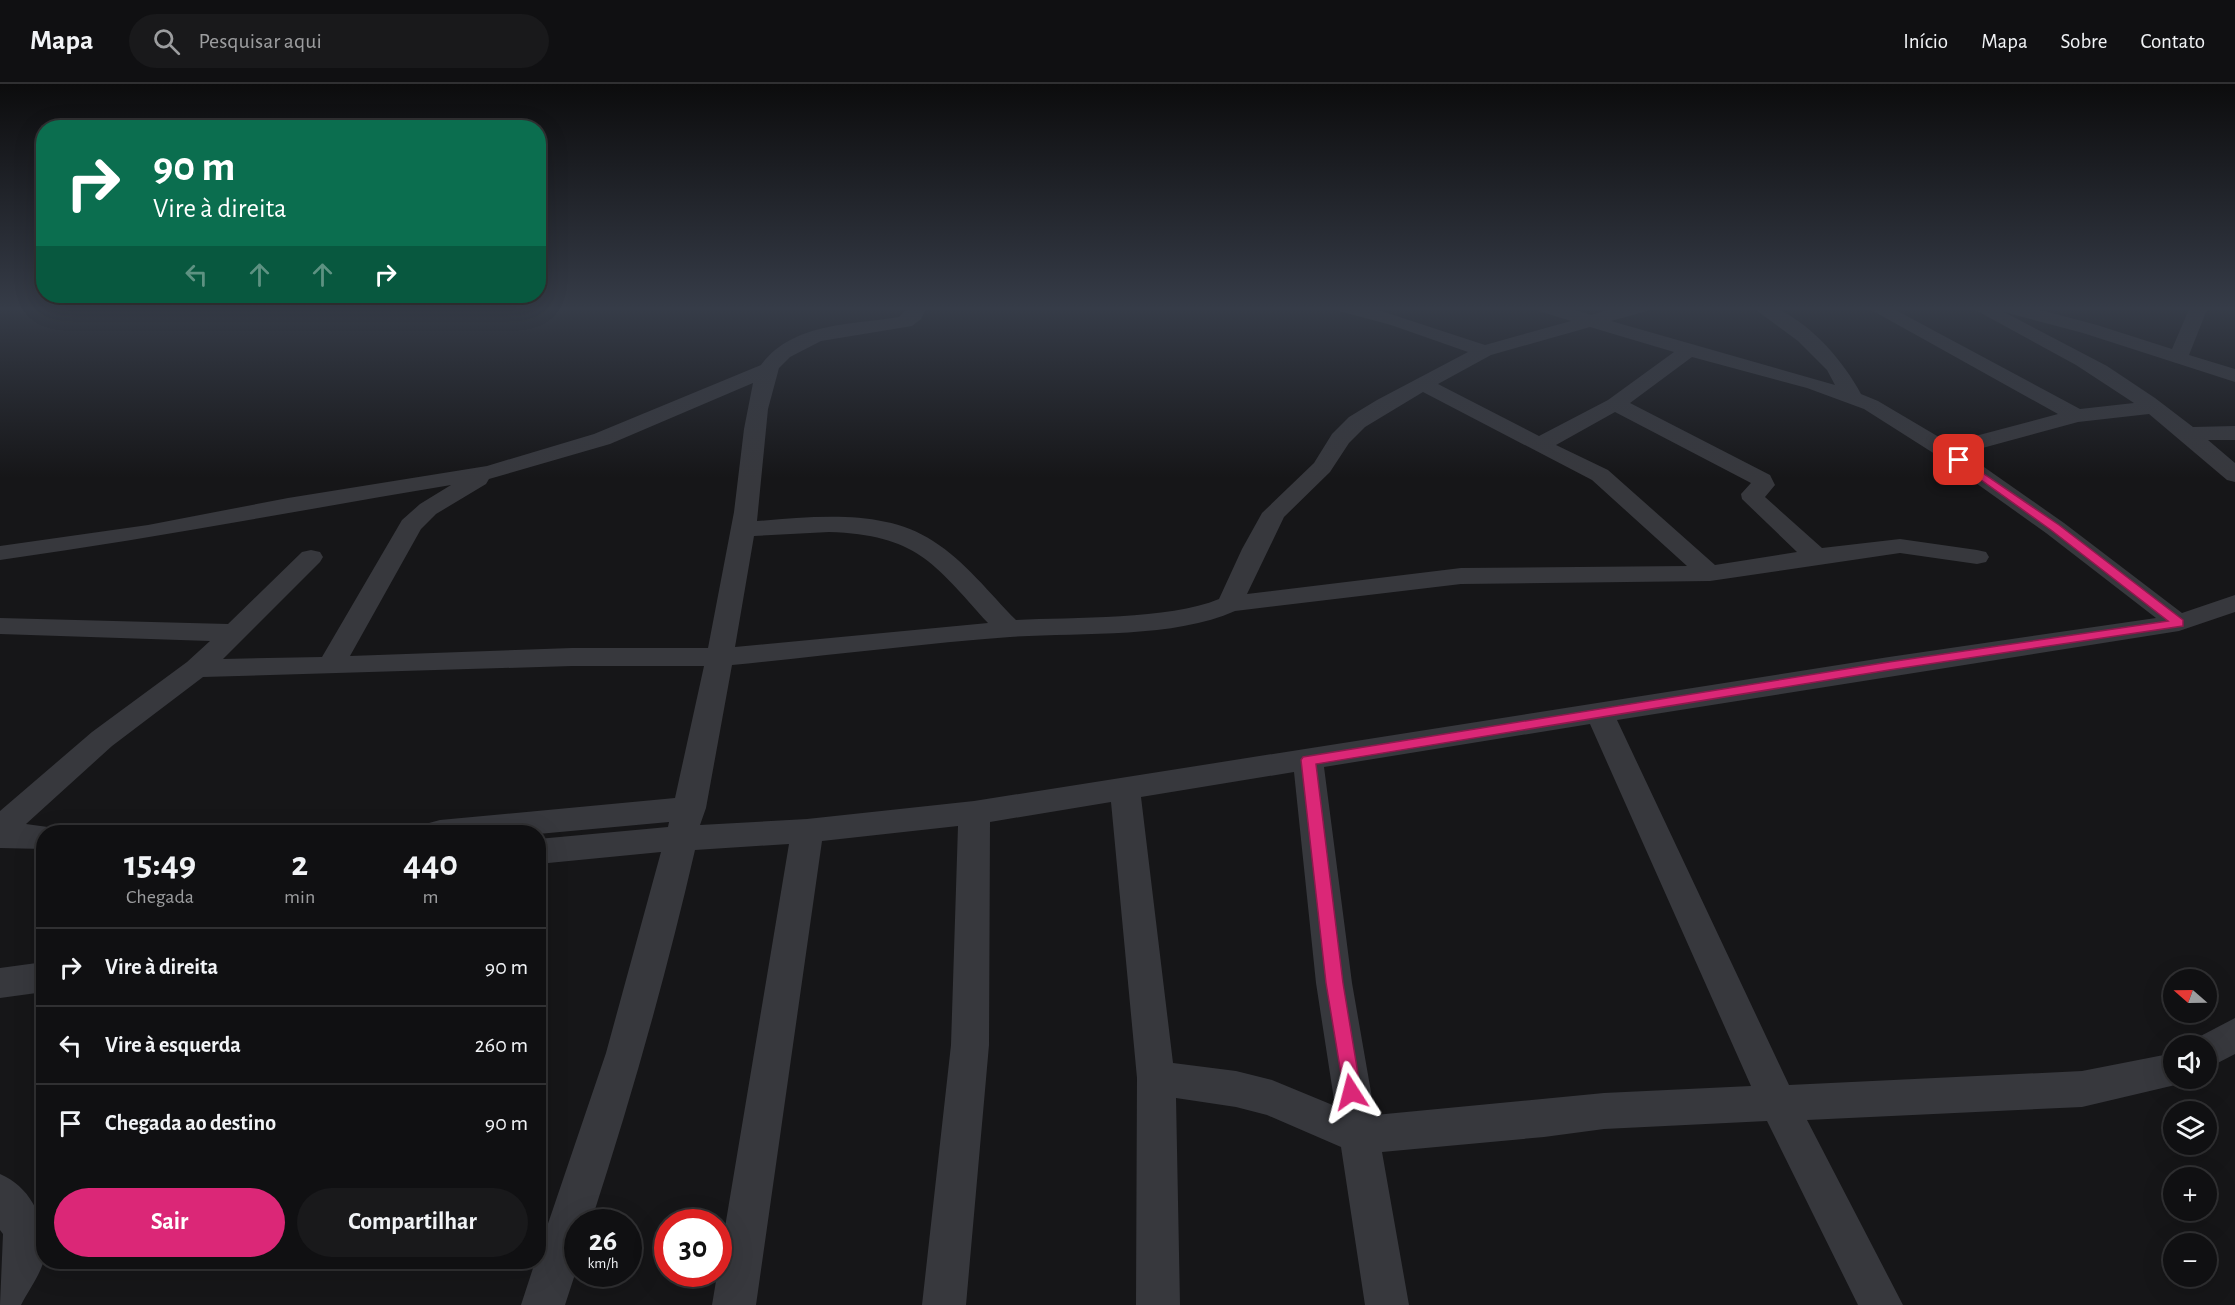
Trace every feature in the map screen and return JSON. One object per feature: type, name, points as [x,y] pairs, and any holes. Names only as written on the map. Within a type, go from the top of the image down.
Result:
[{"type":"street","points":[[543,1305],[635,1020],[686,823],[721,657],[743,529],[760,404],[768,369],[772,364]]},
{"type":"street","points":[[1230,604],[1254,549],[1274,513],[1322,467],[1340,439],[1357,422],[1422,383],[1459,364]]},
{"type":"street","points":[[1539,446],[1615,404],[1670,364]]},
{"type":"street","points":[[1742,364],[1851,395],[1946,451],[2055,528],[2179,623]]},
{"type":"street","points":[[1833,364],[1851,395]]},
{"type":"street","points":[[1980,364],[2077,416]]},
{"type":"street","points":[[2086,364],[2153,407],[2235,475]]},
{"type":"street","points":[[2199,364],[2235,376]]},
{"type":"street","points":[[0,553],[148,532],[278,507],[490,472],[602,439],[768,369]]},
{"type":"street","points":[[1422,383],[1539,446],[1600,475],[1710,573]]},
{"type":"street","points":[[1615,404],[1762,480],[1764,485],[1753,494],[1754,499],[1816,556]]},
{"type":"street","points":[[1946,451],[2077,416],[2153,407]]},
{"type":"street","points":[[2188,434],[2235,434]]},
{"type":"street","points":[[331,666],[411,525],[428,508],[490,472]]},
{"type":"street","points":[[743,529],[817,525],[874,529],[911,539],[937,556],[1009,629]]},
{"type":"street","points":[[197,668],[331,666],[572,657],[721,657],[1009,629],[1142,622],[1209,613],[1230,604],[1461,576],[1710,573],[1816,556],[1900,546],[1977,557]]},
{"type":"street","points":[[0,829],[102,739],[197,668],[311,557]]},
{"type":"street","points":[[546,828],[686,823],[807,831],[974,813],[1878,668],[2179,623],[2235,603]]},
{"type":"street","points":[[0,626],[235,633]]},
{"type":"street","points":[[1600,714],[1778,1102],[1881,1305]]},
{"type":"street","points":[[1308,760],[1334,983],[1386,1305]]},
{"type":"street","points":[[1125,790],[1155,1078],[1158,1305]]},
{"type":"street","points":[[944,1305],[970,1045],[974,813]]},
{"type":"street","points":[[546,850],[686,823]]},
{"type":"street","points":[[734,1305],[807,831]]},
{"type":"street","points":[[0,836],[36,837]]},
{"type":"street","points":[[0,983],[36,978]]},
{"type":"street","points":[[2217,1045],[2235,1034]]},
{"type":"street","points":[[1155,1078],[1236,1089],[1263,1096],[1358,1135],[1544,1119],[1604,1110],[2082,1089],[2163,1072]]},
{"type":"street","points":[[0,1194],[24,1228],[24,1255],[0,1299]]},
{"type":"route","points":[[1351,1092],[1334,983],[1308,760],[1889,666],[2179,623],[2055,528],[1959,460]]}]
